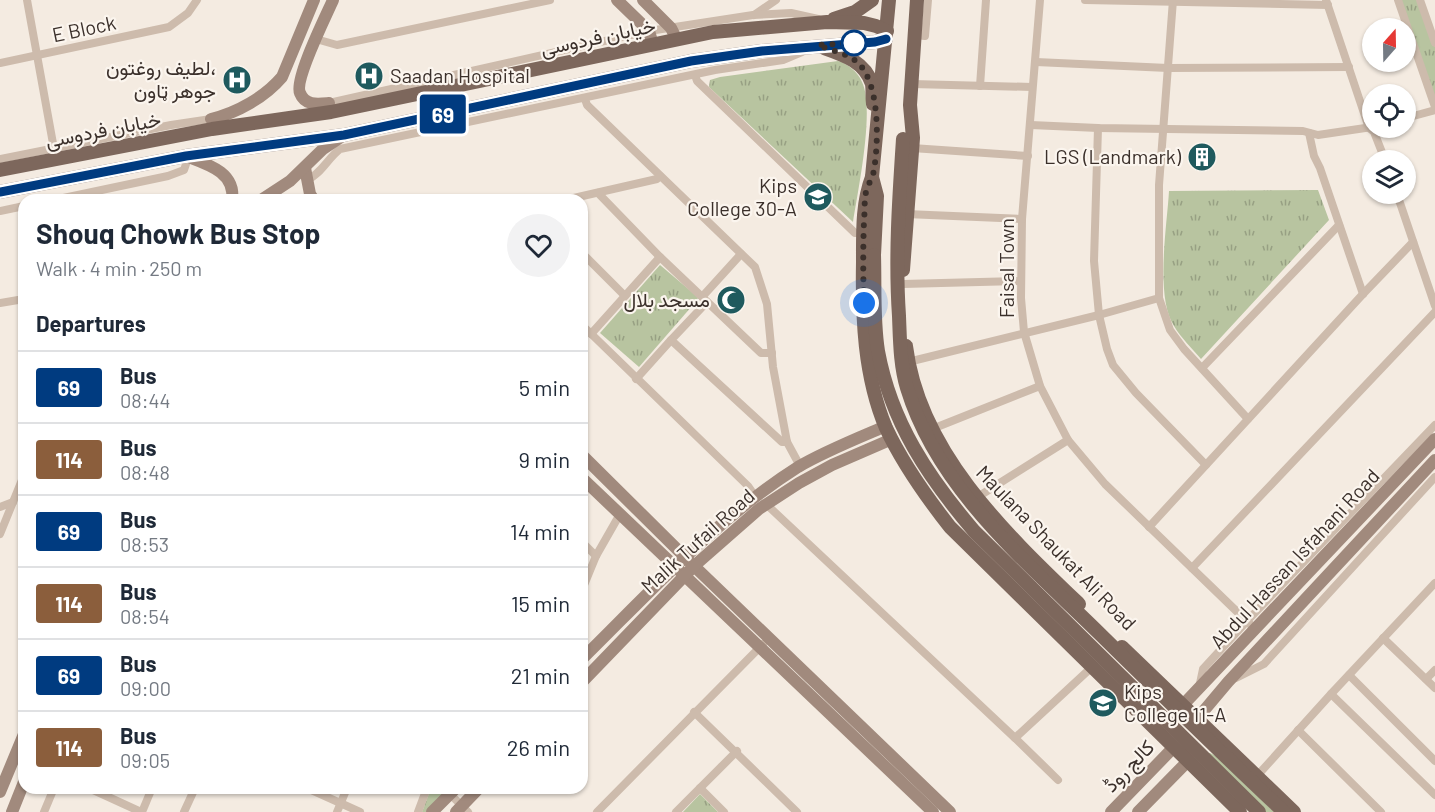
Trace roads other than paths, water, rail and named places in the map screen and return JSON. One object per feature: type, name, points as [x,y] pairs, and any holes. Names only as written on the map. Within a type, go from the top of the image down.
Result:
[{"type":"main road","points":[[827,22],[855,12],[872,0]]},
{"type":"main road","points":[[889,0],[878,129],[872,177],[866,193],[863,233],[863,285],[868,357],[872,386],[889,433],[934,506],[950,527],[1240,812]]},
{"type":"main road","points":[[916,0],[908,144],[896,245],[903,370],[914,405],[943,463],[975,508],[1221,753],[1284,812]]},
{"type":"main road","name":"خیابان فردوسی","points":[[0,172],[212,124],[330,107],[596,57],[653,45],[674,34],[827,22],[864,23],[887,35]]},
{"type":"main road","name":"خیابان فردوسی","points":[[0,191],[186,156],[344,135],[582,92],[691,61],[818,45],[875,42],[887,35]]},
{"type":"main road","points":[[818,45],[850,58],[864,70],[873,86],[872,98],[878,129]]},
{"type":"main road","points":[[582,92],[586,79],[614,69],[615,64],[611,60],[596,57]]},
{"type":"main road","name":"Maulana Shaukat Ali Road","points":[[908,144],[903,284],[908,362],[924,412],[947,457],[976,498],[1010,535],[1196,720],[1294,812]]},
{"type":"main road","points":[[872,177],[877,196],[874,255],[878,350],[888,395],[905,434],[942,493],[974,531],[1259,812]]},
{"type":"main road","points":[[981,558],[1002,564],[1008,562],[1013,553],[1010,535]]},
{"type":"main road","points":[[1022,597],[1023,576],[1031,569],[1044,568]]},
{"type":"street","name":"E Block","points":[[27,0],[54,149]]},
{"type":"street","name":"E Block","points":[[38,56],[169,27],[188,13],[197,0]]},
{"type":"street","points":[[0,159],[171,125],[212,124],[243,107],[282,77],[314,0]]},
{"type":"street","points":[[333,0],[299,80],[299,92],[308,102],[330,107],[649,31],[674,34],[753,15],[791,13],[827,22]]},
{"type":"street","points":[[316,39],[337,45],[550,0]]},
{"type":"street","points":[[617,0],[649,31],[653,45]]},
{"type":"street","points":[[643,0],[674,34]]},
{"type":"street","points":[[753,15],[776,0]]},
{"type":"street","points":[[914,35],[925,36],[928,0]]},
{"type":"street","points":[[980,86],[986,0]]},
{"type":"street","name":"Faisal Town","points":[[1041,0],[1022,219],[1021,281],[1024,332],[1040,386],[1068,440],[1105,484],[1256,630]]},
{"type":"street","points":[[1085,0],[1327,3],[1362,103]]},
{"type":"street","points":[[1398,0],[1435,109],[1416,115]]},
{"type":"street","points":[[1420,0],[1435,43]]},
{"type":"street","points":[[1173,1],[1159,185],[1159,298],[1170,330],[1184,349],[1248,419]]},
{"type":"street","points":[[306,174],[314,177],[332,155],[340,150],[582,92],[783,60],[818,45]]},
{"type":"street","points":[[0,63],[38,56]]},
{"type":"street","points":[[1036,62],[1168,68],[1349,67]]},
{"type":"street","points":[[695,75],[697,81],[855,233],[863,233]]},
{"type":"street","points":[[912,84],[1032,87]]},
{"type":"street","points":[[582,92],[587,105],[755,267],[767,304],[772,353],[787,442],[800,466]]},
{"type":"street","points":[[1031,125],[1303,130],[1318,135],[1362,129]]},
{"type":"street","points":[[1098,128],[1094,261],[1099,315],[1107,350],[1113,365],[1136,393],[1206,465]]},
{"type":"street","points":[[1309,133],[1314,156],[1363,294]]},
{"type":"street","points":[[269,194],[306,174],[323,149],[344,135]]},
{"type":"street","points":[[908,144],[1028,156]]},
{"type":"street","points":[[82,194],[168,176],[184,170],[186,156],[222,172],[230,182],[233,194]]},
{"type":"street","points":[[306,174],[310,194]]},
{"type":"street","points":[[588,195],[657,179],[660,176]]},
{"type":"street","points":[[598,193],[660,257],[760,352],[772,353]]},
{"type":"street","points":[[1400,204],[1435,306]]},
{"type":"street","points":[[0,211],[18,207]]},
{"type":"street","points":[[906,214],[1022,219]]},
{"type":"street","points":[[1202,368],[1339,225]]},
{"type":"street","points":[[1149,527],[1413,242]]},
{"type":"street","points":[[636,378],[671,340],[741,254]]},
{"type":"street","points":[[591,334],[660,257]]},
{"type":"street","points":[[588,259],[625,296]]},
{"type":"street","points":[[903,284],[1021,281]]},
{"type":"street","points":[[908,362],[1159,298]]},
{"type":"street","points":[[0,303],[18,300]]},
{"type":"street","points":[[1192,568],[1435,312]]},
{"type":"street","points":[[588,331],[761,500],[1058,780]]},
{"type":"street","points":[[671,340],[782,442],[787,442]]},
{"type":"street","points":[[932,429],[1040,386]]},
{"type":"street","points":[[1198,690],[1203,669],[1246,621],[1435,425]]},
{"type":"street","name":"Malik Tufail Road","points":[[588,674],[689,562],[800,466],[889,433]]},
{"type":"street","name":"Malik Tufail Road","points":[[761,500],[832,465],[889,433]]},
{"type":"street","name":"Abdul Hassan Isfahani Road","points":[[1182,706],[1435,439]]},
{"type":"street","points":[[976,498],[1068,440]]},
{"type":"street","name":"Abdul Hassan Isfahani Road","points":[[1196,720],[1228,682],[1435,460]]},
{"type":"street","points":[[588,462],[950,812]]},
{"type":"street","points":[[1228,682],[1264,664],[1435,477]]},
{"type":"street","points":[[588,484],[933,812]]},
{"type":"street","points":[[0,534],[18,495]]},
{"type":"street","points":[[0,507],[13,502]]},
{"type":"street","points":[[588,574],[620,514]]},
{"type":"street","points":[[588,548],[596,556]]},
{"type":"street","name":"Malik Tufail Road","points":[[588,654],[680,572]]},
{"type":"street","points":[[1257,776],[1348,675],[1435,584]]},
{"type":"street","points":[[597,812],[769,637]]},
{"type":"street","points":[[1383,638],[1435,688]]},
{"type":"street","points":[[1015,738],[1092,667]]},
{"type":"street","points":[[1426,679],[1435,670]]},
{"type":"street","points":[[1348,675],[1435,761]]},
{"type":"street","points":[[1331,694],[1435,795]]},
{"type":"street","points":[[694,712],[797,812]]},
{"type":"street","points":[[1298,730],[1381,812]]},
{"type":"street","name":"کالج روڈ","points":[[1111,812],[1174,747]]},
{"type":"street","points":[[0,792],[18,748]]},
{"type":"street","points":[[676,812],[736,752]]},
{"type":"street","name":"کالج روڈ","points":[[1137,812],[1188,761]]},
{"type":"street","points":[[700,788],[724,812]]},
{"type":"street","points":[[12,812],[19,794]]},
{"type":"street","points":[[44,812],[52,794]]},
{"type":"street","points":[[102,794],[141,812],[149,794]]},
{"type":"street","points":[[184,812],[192,794]]},
{"type":"street","points":[[317,794],[339,808],[360,812]]},
{"type":"street","points":[[339,808],[345,794]]},
{"type":"street","points":[[418,812],[425,794]]},
{"type":"street","points":[[432,812],[450,794]]},
{"type":"street","points":[[454,794],[462,810],[474,794]]},
{"type":"place","name":"Saadan Hospital","points":[[369,76]]},
{"type":"place","name":"لطیف روغتون، جوهر ټاون","points":[[237,80]]},
{"type":"place","name":"LGS (Landmark)","points":[[1202,157]]},
{"type":"place","name":"Kips College 30-A","points":[[818,197]]},
{"type":"place","name":"مسجد بلال","points":[[731,300]]},
{"type":"place","name":"Kips College 11-A","points":[[1103,703]]}]
